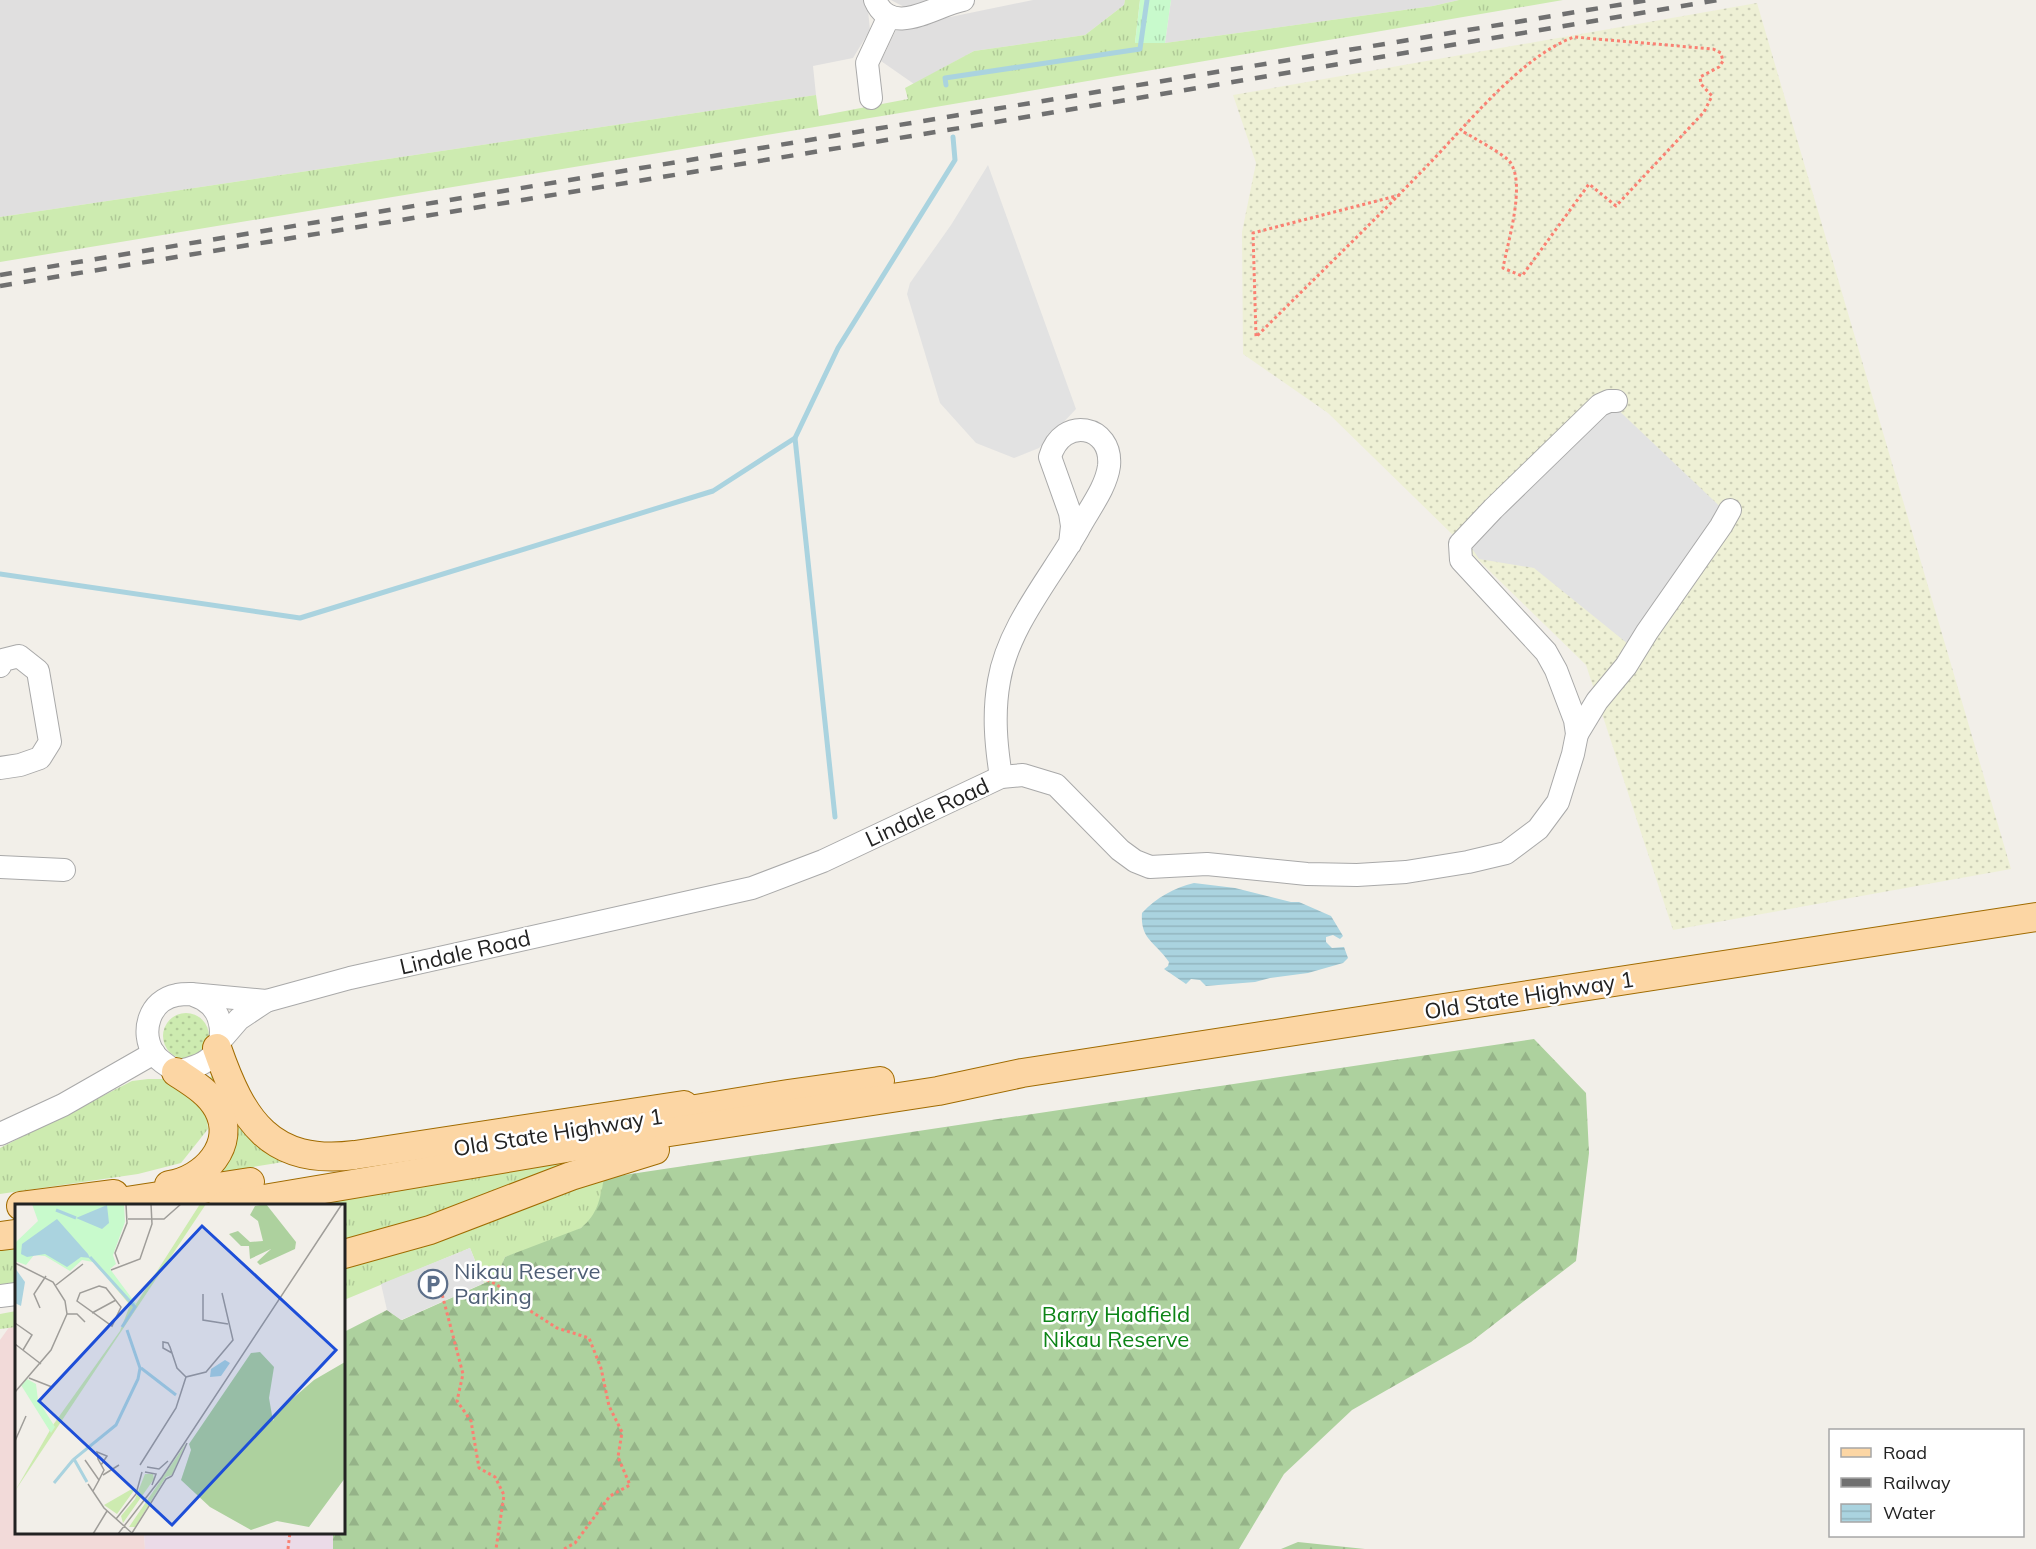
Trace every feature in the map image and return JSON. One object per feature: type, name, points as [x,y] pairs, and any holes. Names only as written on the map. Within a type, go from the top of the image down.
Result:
[{"type":"main road","name":"Old State Highway 1","points":[[235,1204],[584,1145],[938,1091],[1022,1073],[2036,917]]},
{"type":"main road","points":[[219,1045],[236,1097],[256,1127],[285,1149],[333,1158],[676,1106],[743,1101]]},
{"type":"main road","points":[[34,1204],[174,1185],[194,1177],[208,1167],[220,1150],[224,1136],[223,1120],[217,1106],[201,1089],[176,1072]]},
{"type":"main road","name":"Old State Highway 1","points":[[109,1204],[177,1195],[743,1101],[928,1075],[974,1072],[1022,1073]]},
{"type":"main road","points":[[345,1254],[430,1230],[618,1160],[784,1116]]},
{"type":"main road","points":[[0,1208],[15,1206]]},
{"type":"main road","points":[[0,1217],[15,1215]]},
{"type":"main road","points":[[0,1236],[15,1234]]},
{"type":"street","points":[[872,98],[867,63],[882,8],[907,19],[945,4],[963,0]]},
{"type":"street","points":[[1577,734],[1571,708],[1550,657],[1461,560],[1460,547],[1468,534],[1600,405],[1616,401]]},
{"type":"street","points":[[1577,734],[1597,701],[1626,666],[1730,510]]},
{"type":"street","points":[[1001,777],[995,723],[999,679],[1016,632],[1070,544]]},
{"type":"street","points":[[0,666],[3,660],[19,656],[38,671],[50,742],[40,758],[20,765],[0,768]]},
{"type":"street","name":"Lindale Road","points":[[191,994],[266,1001],[361,976],[752,888],[824,861],[1001,777],[1023,775],[1056,785],[1120,850],[1135,861],[1150,867],[1207,864],[1307,874],[1406,872],[1468,862],[1506,853],[1538,829],[1558,802],[1567,777],[1577,734]]},
{"type":"street","points":[[0,867],[64,870]]},
{"type":"street","points":[[219,1045],[221,1026],[216,1012],[205,1000],[191,994],[175,995],[159,1003],[149,1018],[147,1035],[153,1053],[176,1072],[202,1064],[211,1057],[239,1019],[266,1001]]},
{"type":"street","points":[[0,1134],[63,1105],[153,1053]]},
{"type":"street","points":[[0,1296],[15,1294]]},
{"type":"street","points":[[0,1305],[15,1303]]},
{"type":"path","points":[[1400,195],[1254,233],[1256,337],[1400,195],[1494,95],[1556,44],[1574,38],[1713,49],[1721,53],[1723,62],[1719,67],[1700,77],[1701,84],[1712,96],[1704,112],[1616,206],[1589,184],[1522,276],[1503,268],[1517,193],[1517,177],[1509,160],[1462,131]]},
{"type":"path","points":[[468,1266],[475,1275],[496,1284],[557,1328],[589,1338],[601,1368],[609,1406],[622,1431],[618,1457],[630,1485],[610,1496],[575,1543],[564,1549]]},
{"type":"path","points":[[434,1279],[442,1294],[463,1374],[457,1401],[471,1421],[479,1468],[495,1477],[504,1495],[496,1549]]},
{"type":"path","points":[[288,1549],[290,1534]]},
{"type":"shaded area","points":[[0,0],[867,0],[870,30],[853,58],[813,66],[816,95],[0,217]]},
{"type":"shaded area","points":[[891,0],[937,0],[906,8]]},
{"type":"shaded area","points":[[1033,0],[1125,0],[1124,5],[1085,35],[974,51],[914,84],[881,61],[897,28]]},
{"type":"shaded area","points":[[1171,0],[1459,0],[1433,6],[1165,43]]},
{"type":"shaded area","points":[[988,165],[1076,409],[1039,448],[1014,458],[976,443],[940,403],[907,294],[910,283],[951,225]]},
{"type":"shaded area","points":[[1612,404],[1731,517],[1638,652],[1534,568],[1479,559],[1467,541]]},
{"type":"shaded area","name":"Nikau Reserve Parking","points":[[470,1248],[484,1283],[401,1320],[387,1310],[381,1284]]},
{"type":"shaded area","points":[[10,1326],[15,1327],[15,1534],[144,1534],[145,1549],[0,1549],[0,1340]]},
{"type":"shaded area","points":[[144,1534],[335,1534],[335,1549],[145,1549]]},
{"type":"green space","points":[[1125,0],[1140,0],[1135,43],[1165,43],[1433,6],[1459,0],[1563,0],[906,112],[0,262],[0,217],[816,95],[819,116],[908,99],[905,88],[974,51],[1085,35],[1124,5]]},
{"type":"green space","points":[[1140,0],[1171,0],[1165,43],[1135,43]]},
{"type":"green space","points":[[1757,3],[2011,869],[1673,930],[1586,665],[1328,413],[1243,354],[1242,232],[1256,163],[1233,95]]},
{"type":"green space","points":[[186,1013],[202,1020],[209,1036],[202,1052],[186,1059],[170,1052],[163,1036],[170,1020]]},
{"type":"green space","name":"Barry Hadfield Nikau Reserve","points":[[1534,1039],[1586,1093],[1589,1153],[1576,1261],[1471,1342],[1352,1410],[1284,1474],[1239,1549],[333,1549],[333,1534],[345,1534],[345,1331],[387,1310],[402,1320],[496,1278],[505,1257],[581,1228],[595,1212],[604,1178]]},
{"type":"green space","points":[[214,1074],[280,1155],[283,1162],[216,1173],[208,1079]]},
{"type":"green space","points":[[165,1079],[205,1106],[208,1129],[181,1163],[138,1174],[0,1194],[0,1148],[132,1081]]},
{"type":"green space","points":[[596,1155],[596,1161],[345,1245],[345,1204],[312,1204]]},
{"type":"green space","points":[[604,1178],[598,1207],[589,1222],[561,1238],[505,1257],[496,1278],[484,1283],[470,1248],[345,1300],[345,1263]]},
{"type":"green space","points":[[15,1240],[15,1288],[0,1290],[0,1241]]},
{"type":"green space","points":[[15,1311],[15,1327],[0,1329],[0,1314]]},
{"type":"green space","points":[[1298,1542],[1365,1549],[1281,1549]]},
{"type":"water","points":[[1194,883],[1235,888],[1299,902],[1331,916],[1343,936],[1340,939],[1333,935],[1326,937],[1326,942],[1332,948],[1344,947],[1348,958],[1343,963],[1308,973],[1255,982],[1206,986],[1200,980],[1191,979],[1186,984],[1164,969],[1169,962],[1146,935],[1142,913],[1166,894]]},
{"type":"waterway","points":[[946,85],[945,78],[1140,49],[1147,0]]},
{"type":"waterway","points":[[0,574],[300,618],[713,491],[795,438],[838,348],[955,160],[953,137]]},
{"type":"waterway","points":[[795,438],[835,817]]},
{"type":"railway","points":[[0,275],[1648,0]]},
{"type":"railway","points":[[0,286],[1718,0]]},
{"type":"place","name":"Nikau Reserve Parking","points":[[433,1284]]}]
